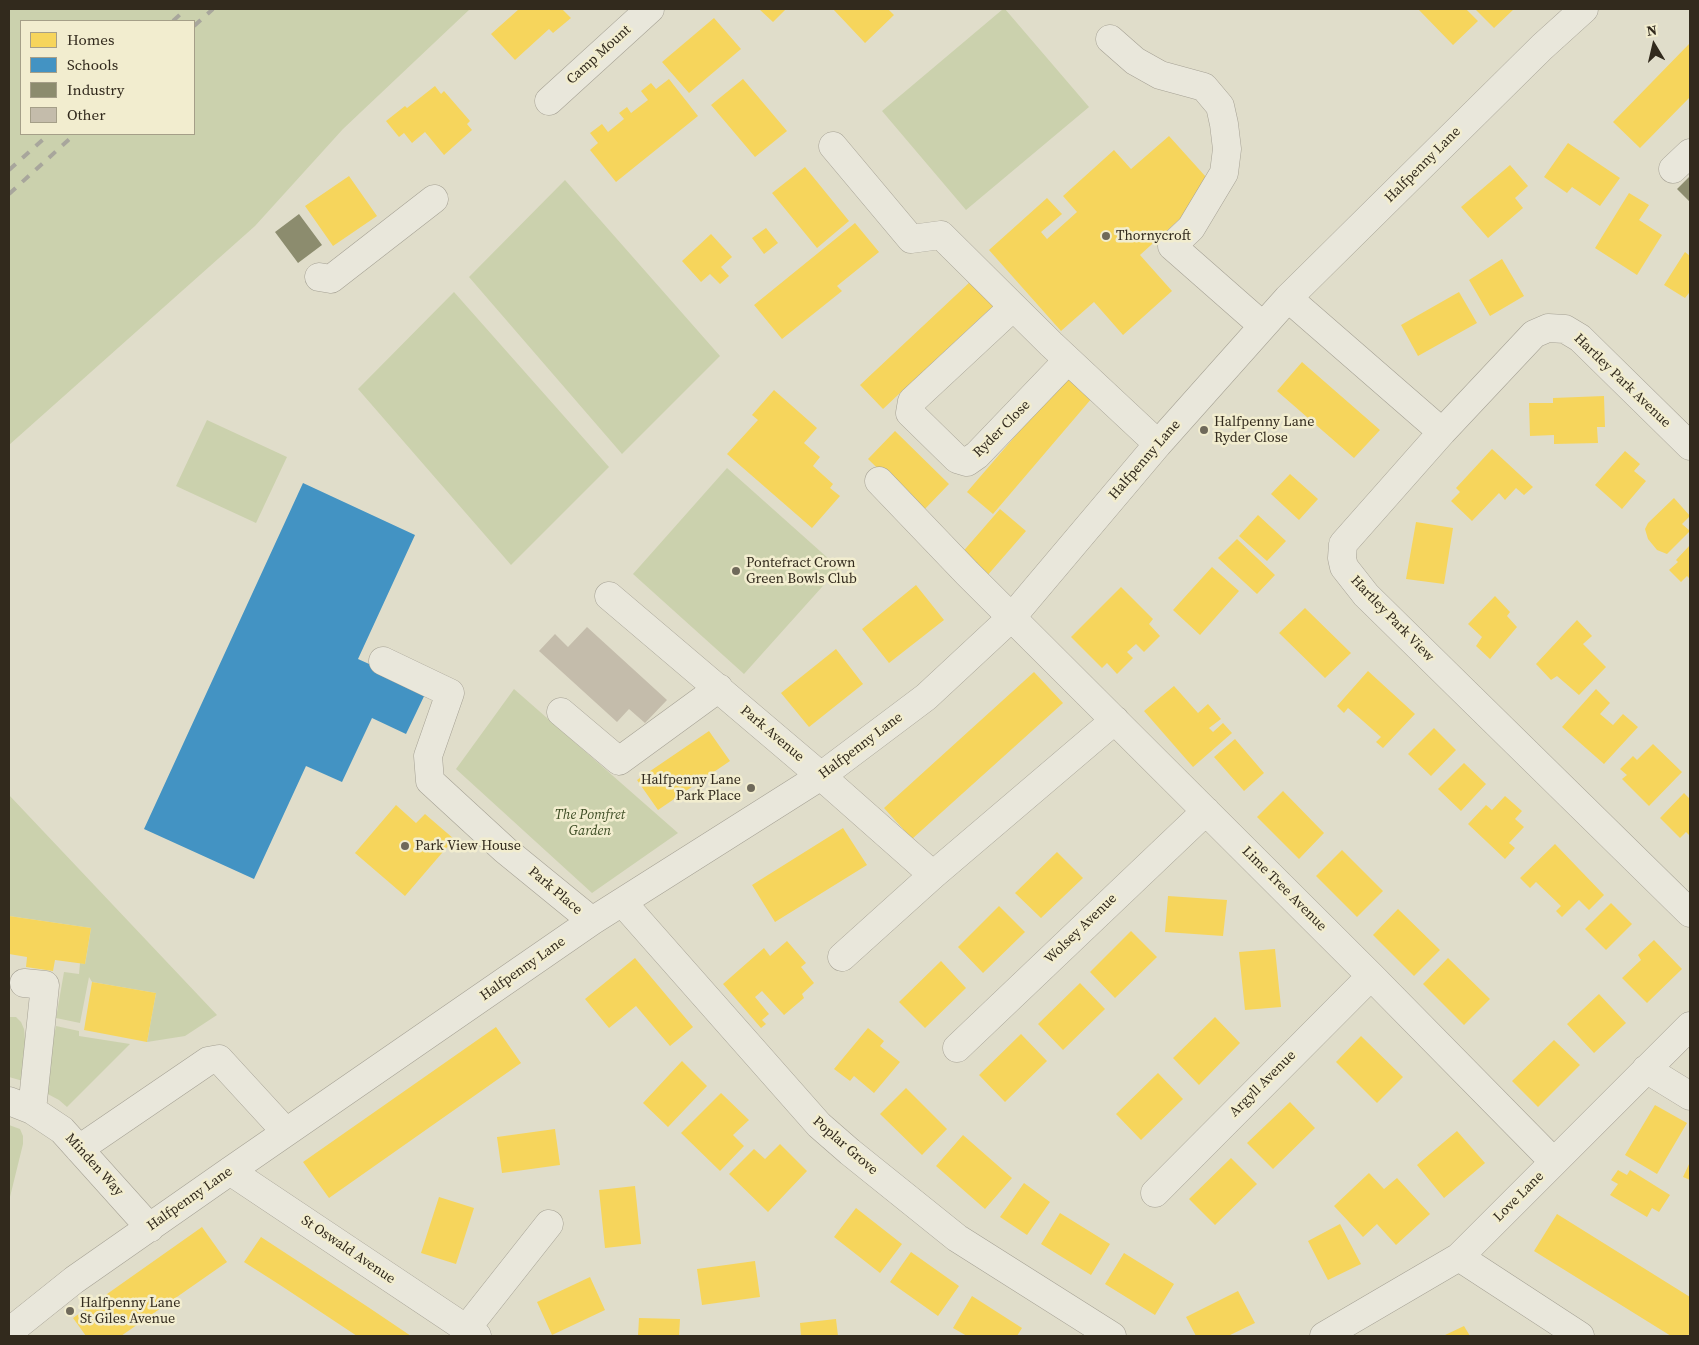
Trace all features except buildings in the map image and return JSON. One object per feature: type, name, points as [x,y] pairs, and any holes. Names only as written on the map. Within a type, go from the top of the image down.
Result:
[{"type":"street","name":"Camp Mount","points":[[549,101],[650,9]]},
{"type":"street","name":"Halfpenny Lane","points":[[9,1332],[74,1280],[286,1132],[592,922],[821,776],[926,697],[1012,617],[1158,444],[1288,298],[1535,54],[1584,9]]},
{"type":"street","points":[[1110,39],[1135,61],[1160,75],[1204,87],[1220,106],[1227,149],[1224,173],[1191,228],[1172,246],[1263,326]]},
{"type":"street","points":[[833,146],[910,239],[942,235],[1013,307],[1158,444]]},
{"type":"street","points":[[319,278],[331,279],[434,199]]},
{"type":"street","points":[[1288,298],[1442,432]]},
{"type":"street","name":"Ryder Close","points":[[1013,307],[912,401],[910,413],[957,460],[967,462],[977,455],[1068,360]]},
{"type":"street","name":"Hartley Park Avenue","points":[[1442,432],[1534,334],[1548,328],[1565,329],[1580,338],[1690,446]]},
{"type":"street","name":"Hartley Park View","points":[[1442,432],[1343,544],[1342,558],[1344,567],[1366,595],[1690,913]]},
{"type":"street","name":"Lime Tree Avenue","points":[[879,481],[967,573],[1371,976],[1554,1162]]},
{"type":"street","name":"Park Avenue","points":[[609,596],[821,776],[933,875]]},
{"type":"street","name":"Park Place","points":[[383,660],[450,693],[428,756],[430,781],[505,850],[592,922]]},
{"type":"street","points":[[561,712],[619,760],[718,688]]},
{"type":"street","points":[[842,957],[933,875],[1115,720]]},
{"type":"street","name":"Wolsey Avenue","points":[[957,1048],[1206,811]]},
{"type":"street","name":"Poplar Grove","points":[[623,903],[806,1111],[831,1136],[958,1238],[1112,1336]]},
{"type":"street","name":"Argyll Avenue","points":[[1155,1193],[1371,976]]},
{"type":"street","name":"Minden Way","points":[[24,983],[45,985],[20,1105],[62,1130],[150,1228]]},
{"type":"street","name":"Love Lane","points":[[1324,1336],[1459,1257],[1690,1026]]},
{"type":"street","points":[[79,1149],[208,1061],[219,1059],[286,1132]]},
{"type":"street","points":[[1646,1069],[1690,1096]]},
{"type":"street","name":"St Oswald Avenue","points":[[230,1171],[471,1333],[549,1224]]},
{"type":"street","points":[[1459,1257],[1580,1336]]},
{"type":"green space","points":[[9,9],[470,9],[343,129],[255,226],[9,445]]},
{"type":"green space","points":[[1005,9],[1089,107],[966,210],[882,111]]},
{"type":"green space","points":[[565,180],[720,356],[622,454],[469,277]]},
{"type":"green space","points":[[454,292],[609,467],[511,565],[358,389]]},
{"type":"green space","points":[[207,420],[287,457],[256,523],[176,486]]},
{"type":"green space","name":"Pontefract Crown Green Bowls Club","points":[[727,468],[839,568],[744,674],[633,574]]},
{"type":"green space","name":"The Pomfret Garden","points":[[514,689],[678,833],[592,893],[456,769]]},
{"type":"green space","points":[[9,795],[217,1015],[185,1036],[147,1042],[156,993],[92,982],[89,977],[80,1023],[56,1018],[64,972],[79,974],[80,963],[85,964],[91,928],[9,916]]},
{"type":"green space","points":[[9,1017],[16,1017],[24,1029],[27,1059],[23,1081],[9,1077]]},
{"type":"green space","points":[[56,1026],[79,1031],[79,1036],[130,1044],[67,1107],[59,1100],[42,1091]]},
{"type":"green space","points":[[9,1125],[20,1129],[23,1136],[23,1144],[9,1201]]},
{"type":"railway","points":[[174,20],[186,9]]},
{"type":"railway","points":[[195,25],[213,9]]},
{"type":"railway","points":[[9,170],[48,135]]},
{"type":"railway","points":[[9,194],[74,135]]},
{"type":"place","name":"Thornycroft","points":[[1106,236]]},
{"type":"place","name":"Halfpenny Lane Ryder Close","points":[[1204,430]]},
{"type":"place","name":"Pontefract Crown Green Bowls Club","points":[[736,571]]},
{"type":"place","name":"Halfpenny Lane Park Place","points":[[751,788]]},
{"type":"place","name":"Park View House","points":[[405,846]]},
{"type":"place","name":"Halfpenny Lane St Giles Avenue","points":[[70,1311]]}]
